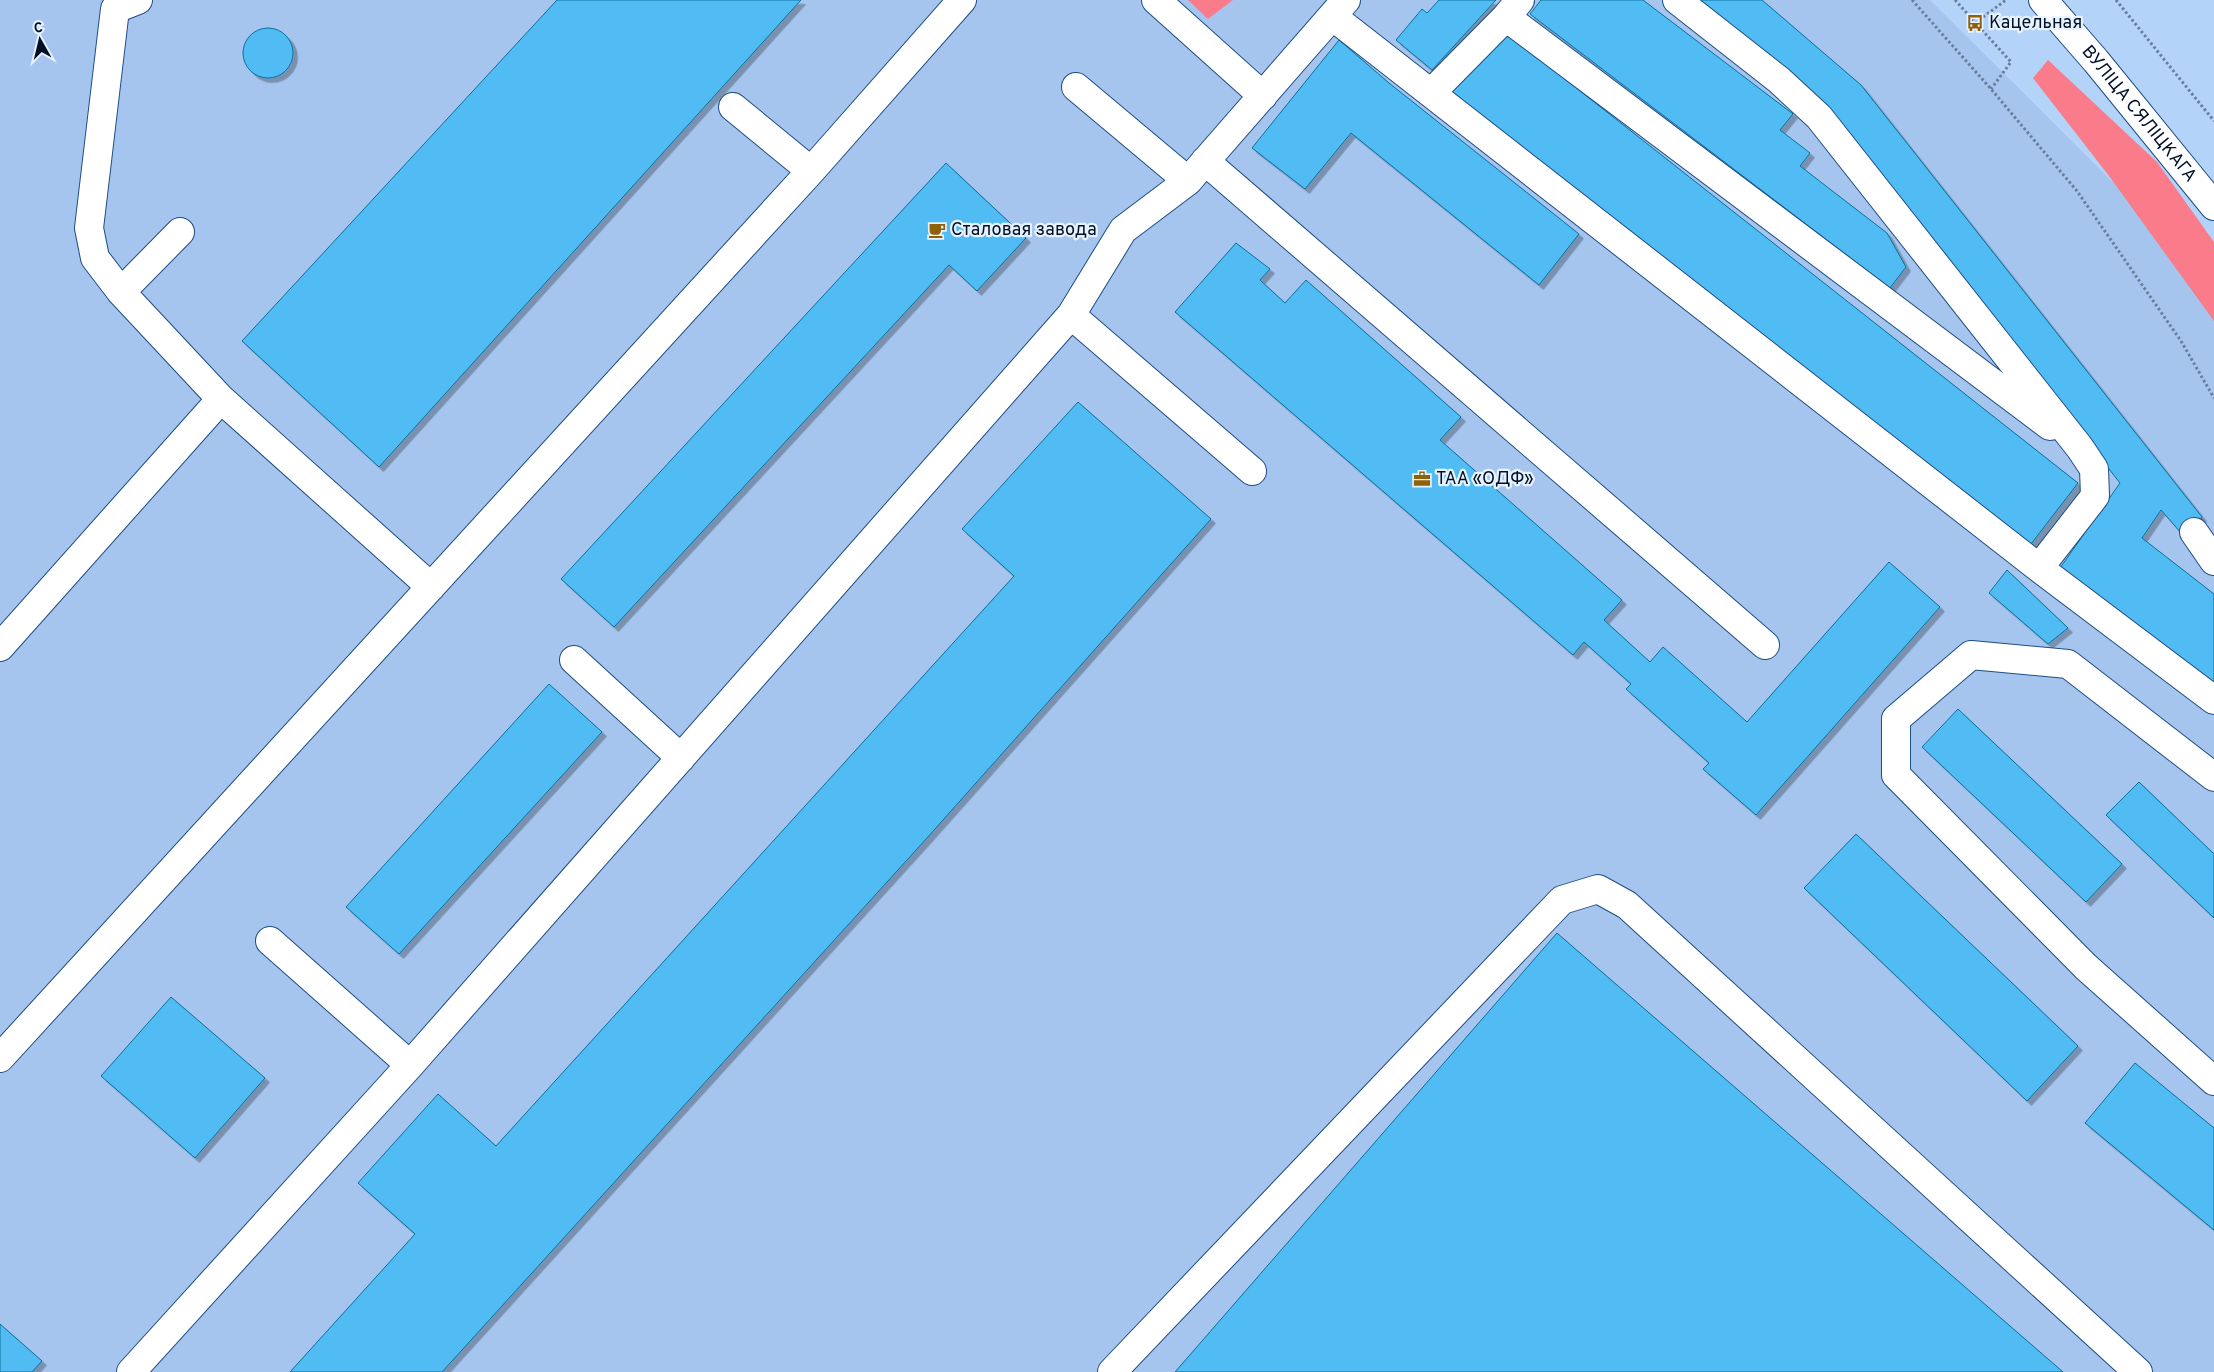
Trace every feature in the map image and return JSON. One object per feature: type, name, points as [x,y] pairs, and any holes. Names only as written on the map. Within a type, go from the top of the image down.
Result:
[{"type":"main road","points":[[0,1058],[811,172],[962,0]]},
{"type":"main road","points":[[1156,0],[1263,96]]},
{"type":"main road","points":[[1677,0],[1779,80],[1819,117],[2080,448],[2094,470],[2095,496],[2039,568]]},
{"type":"main road","name":"ВУЛІЦА СЯЛІЦКАГА","points":[[2043,0],[2096,61],[2214,206]]},
{"type":"main road","points":[[120,3],[89,228],[95,258],[121,292],[221,398],[431,587]]},
{"type":"main road","points":[[131,1372],[410,1065],[1071,315],[1123,230],[1196,171],[1339,8],[1430,93],[2039,568],[2214,700]]},
{"type":"main road","points":[[1430,93],[1513,8],[2080,448]]},
{"type":"main road","points":[[1076,87],[1196,171],[1765,645]]},
{"type":"main road","points":[[733,107],[811,172]]},
{"type":"main road","points":[[121,292],[180,232]]},
{"type":"main road","points":[[1071,315],[1252,472]]},
{"type":"main road","points":[[6,637],[221,398]]},
{"type":"main road","points":[[2194,532],[2214,561]]},
{"type":"main road","points":[[2214,777],[2068,664],[1971,655],[1896,719],[1896,775],[2086,967],[2214,1081]]},
{"type":"main road","points":[[574,660],[681,758]]},
{"type":"main road","points":[[1112,1372],[1562,900],[1598,889],[1627,905],[2138,1372]]},
{"type":"main road","points":[[270,941],[410,1065]]},
{"type":"path","points":[[1912,0],[1991,89],[2082,199],[2181,341],[2214,398]]},
{"type":"path","points":[[1955,0],[2011,62],[1991,89]]},
{"type":"path","points":[[1975,23],[2006,0]]},
{"type":"path","points":[[2116,0],[2214,120]]},
{"type":"shaded area","points":[[0,0],[1930,0],[2199,268],[2214,296],[2214,1372],[0,1372]]},
{"type":"shaded area","points":[[1188,0],[1233,0],[1208,19]]},
{"type":"shaded area","points":[[2048,60],[2157,162],[2214,242],[2214,321],[2109,176],[2033,78]]},
{"type":"building","points":[[557,0],[801,0],[379,467],[242,341]]},
{"type":"building","points":[[1439,0],[1496,0],[1432,70],[1396,40],[1422,9],[1427,13]]},
{"type":"building","points":[[1541,0],[1643,0],[1793,114],[1780,130],[1810,153],[1800,166],[1887,233],[1906,267],[1890,288],[1530,14]]},
{"type":"building","points":[[1695,0],[1762,0],[1861,85],[2202,517],[2188,541],[2161,510],[2142,538],[2214,594],[2214,689],[2060,568],[2120,483],[1833,118]]},
{"type":"building","points":[[263,28],[273,28],[286,35],[293,48],[293,58],[286,71],[273,78],[263,78],[254,74],[247,67],[243,58],[243,48],[247,39],[254,32]]},
{"type":"building","points":[[1504,31],[2078,483],[2031,544],[1452,92]]},
{"type":"building","points":[[1339,40],[1389,83],[1579,234],[1539,285],[1351,133],[1305,189],[1252,148]]},
{"type":"building","points":[[946,163],[1026,238],[977,291],[949,265],[614,627],[561,579]]},
{"type":"building","points":[[1236,243],[1270,269],[1260,280],[1285,303],[1306,280],[1461,417],[1440,440],[1622,600],[1604,620],[1650,662],[1663,647],[1747,722],[1889,562],[1940,607],[1756,815],[1703,769],[1709,763],[1626,689],[1631,684],[1584,642],[1573,655],[1175,312]]},
{"type":"building","points":[[1078,402],[1211,519],[927,838],[442,1372],[290,1372],[415,1234],[358,1183],[438,1094],[496,1146],[1014,576],[962,529]]},
{"type":"building","points":[[2007,570],[2068,628],[2048,644],[1989,593]]},
{"type":"building","points":[[549,684],[602,732],[399,954],[346,907]]},
{"type":"building","points":[[1958,709],[2122,864],[2086,902],[1922,747]]},
{"type":"building","points":[[2139,782],[2214,854],[2214,918],[2106,815]]},
{"type":"building","points":[[1856,834],[2078,1046],[2027,1101],[1804,888]]},
{"type":"building","points":[[1557,933],[2063,1372],[1175,1372]]},
{"type":"building","points":[[171,997],[265,1078],[195,1158],[101,1076]]},
{"type":"building","points":[[2135,1063],[2214,1128],[2214,1230],[2085,1123]]},
{"type":"building","points":[[0,1324],[42,1361],[32,1372],[0,1372]]},
{"type":"place","name":"Кацельная","points":[[1975,23]]},
{"type":"place","name":"Сталовая завода","points":[[937,230]]},
{"type":"place","name":"ТАА «ОДФ»","points":[[1422,479]]}]
